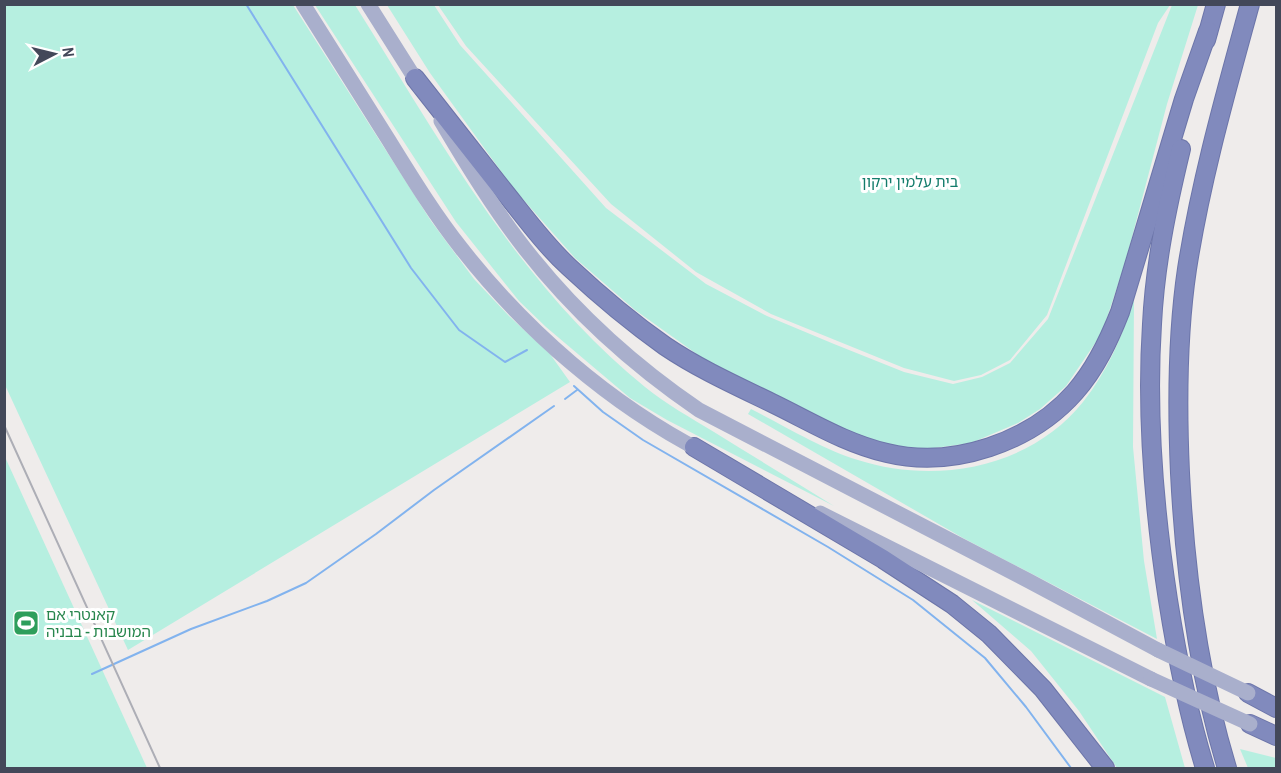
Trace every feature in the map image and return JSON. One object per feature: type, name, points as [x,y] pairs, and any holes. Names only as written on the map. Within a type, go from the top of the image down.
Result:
[{"type":"highway","points":[[415,78],[556,254],[607,301],[647,333],[714,375],[855,444],[889,454],[934,458],[976,451],[1018,435],[1042,421],[1064,403],[1075,392],[1094,365],[1120,312],[1184,99],[1216,4]]},
{"type":"highway","points":[[1227,768],[1214,724],[1201,659],[1186,558],[1181,505],[1178,408],[1187,271],[1205,172],[1250,4]]},
{"type":"highway","points":[[1205,768],[1185,694],[1162,561],[1154,486],[1150,352],[1155,287],[1165,220],[1208,31]]},
{"type":"highway","points":[[694,447],[884,559],[952,604],[989,634],[1043,689],[1105,768]]},
{"type":"highway","points":[[1201,659],[1239,768]]},
{"type":"highway","points":[[1248,693],[1276,708]]},
{"type":"highway","points":[[1250,724],[1276,736]]},
{"type":"main road","points":[[303,4],[430,205],[460,247],[512,307],[581,370],[647,419],[694,447],[1150,680],[1250,724]]},
{"type":"main road","points":[[368,4],[451,139],[519,241],[590,322],[654,377],[699,410],[1158,650],[1248,693]]},
{"type":"green space","points":[[4,5],[293,5],[431,221],[474,279],[550,354],[570,382],[128,650],[5,385]]},
{"type":"green space","points":[[315,5],[355,5],[451,158],[520,257],[558,303],[600,347],[661,399],[834,506],[667,420],[630,398],[546,327],[519,301],[456,222]]},
{"type":"green space","points":[[387,5],[434,5],[460,45],[606,208],[706,284],[767,316],[834,344],[904,372],[953,384],[982,377],[1010,363],[1048,319],[1172,5],[1198,5],[1167,104],[1126,260],[1102,333],[1066,386],[1040,409],[1018,423],[971,443],[920,450],[890,445],[847,431],[715,367],[635,310],[575,258],[513,188],[430,73]]},
{"type":"green space","name":"בית עלמין ירקון","points":[[438,5],[1170,5],[1158,23],[1047,315],[1010,360],[981,375],[954,381],[904,368],[771,314],[696,272],[611,204],[466,46]]},
{"type":"green space","points":[[1134,300],[1133,447],[1144,561],[1157,639],[963,538],[748,414],[751,409],[831,450],[858,460],[888,467],[919,471],[949,470],[980,465],[1009,456],[1036,442],[1061,424],[1083,402],[1113,354]]},
{"type":"green space","points":[[5,457],[147,768],[5,768]]},
{"type":"green space","points":[[972,600],[1165,697],[1185,768],[1117,768],[1079,711],[1031,651]]},
{"type":"green space","points":[[1240,749],[1276,758],[1276,768],[1248,768]]},
{"type":"waterway","points":[[246,4],[411,268],[459,330],[505,362],[527,350]]},
{"type":"waterway","points":[[574,386],[603,412],[643,440],[828,547],[913,600],[985,658],[1026,707],[1071,768]]},
{"type":"waterway","points":[[565,399],[577,390]]},
{"type":"waterway","points":[[92,674],[191,629],[267,601],[306,583],[554,406]]},
{"type":"railway","points":[[4,425],[160,768]]},
{"type":"place","name":"קאנטרי אם המושבות - בבניה","points":[[26,623]]}]
